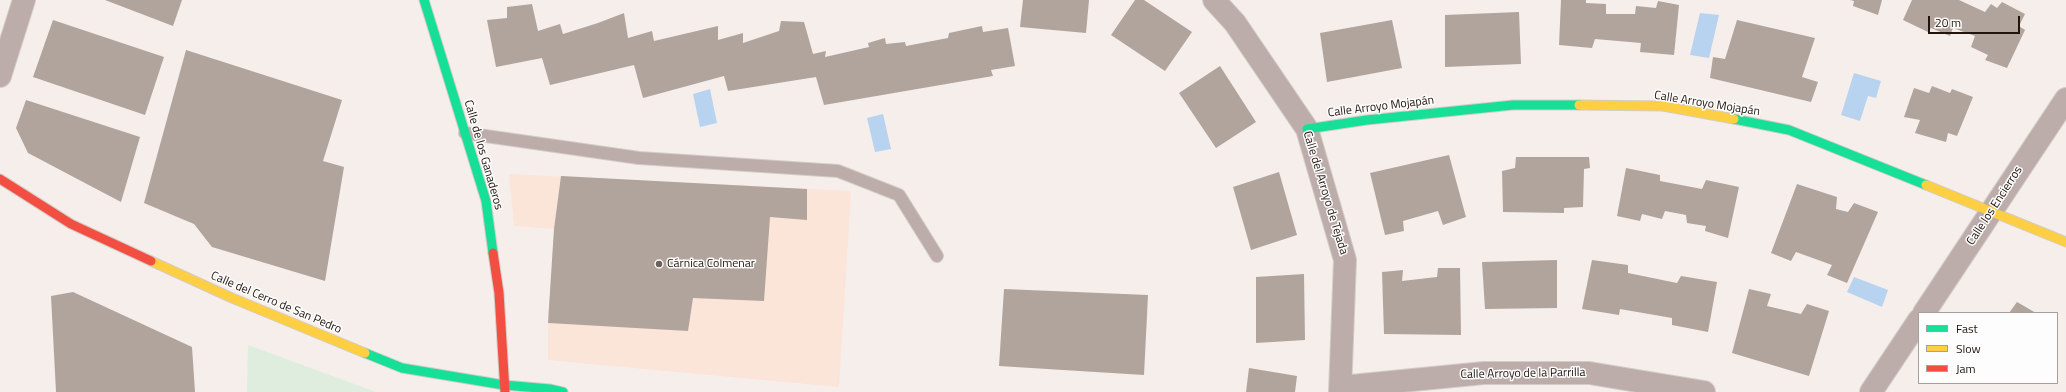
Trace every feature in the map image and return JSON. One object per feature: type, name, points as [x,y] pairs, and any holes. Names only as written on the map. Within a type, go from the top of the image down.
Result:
[{"type":"street","points":[[0,76],[24,0]]},
{"type":"street","name":"Calle de los Ganaderos","points":[[424,0],[486,201],[499,293],[504,389]]},
{"type":"street","name":"Calle del Arroyo de Tejada","points":[[1214,0],[1235,23],[1307,129],[1345,260],[1341,389]]},
{"type":"street","name":"Calle los Encierros","points":[[1925,312],[2066,99]]},
{"type":"street","name":"Calle Arroyo Mojapán","points":[[1307,129],[1367,120],[1513,105],[1662,106],[1789,130],[2066,242]]},
{"type":"street","name":"Calle del Cerro de San Pedro","points":[[0,180],[71,224],[232,298],[402,368],[504,389],[550,389],[563,392]]},
{"type":"street","points":[[1870,392],[1918,321]]},
{"type":"street","name":"Calle Arroyo de la Parrilla","points":[[1341,389],[1484,373],[1589,372],[1704,392]]},
{"type":"lane","points":[[465,133],[639,158],[838,170],[899,195],[937,256]]},
{"type":"shaded area","points":[[509,174],[851,191],[839,387],[548,360],[548,323],[554,229],[514,226]]},
{"type":"green space","points":[[248,345],[376,392],[247,392]]},
{"type":"water","points":[[1700,13],[1719,15],[1709,58],[1690,55]]},
{"type":"water","points":[[1854,73],[1881,81],[1876,98],[1868,96],[1860,121],[1841,115]]},
{"type":"water","points":[[710,89],[717,123],[700,127],[693,94]]},
{"type":"water","points":[[883,114],[891,149],[875,152],[867,118]]},
{"type":"water","points":[[1854,277],[1888,290],[1882,307],[1847,292]]},
{"type":"building","points":[[105,0],[182,0],[173,26]]},
{"type":"building","points":[[1023,0],[1089,0],[1086,33],[1020,27]]},
{"type":"building","points":[[1135,0],[1144,0],[1192,32],[1165,71],[1111,35]]},
{"type":"building","points":[[1561,0],[1586,0],[1586,3],[1606,4],[1606,14],[1635,14],[1636,6],[1656,8],[1658,1],[1679,5],[1674,55],[1640,52],[1641,43],[1595,39],[1592,48],[1559,45]]},
{"type":"building","points":[[1850,0],[1882,0],[1878,15],[1853,6],[1854,1]]},
{"type":"building","points":[[1912,0],[1959,0],[1985,12],[1991,4],[1997,8],[2002,2],[2025,14],[2019,26],[2025,30],[2007,68],[1985,60],[1988,55],[1971,47],[1975,36],[1953,28],[1950,36],[1931,28],[1928,32],[1903,20]]},
{"type":"building","points":[[532,4],[538,31],[560,24],[563,34],[624,13],[628,38],[652,31],[654,41],[718,26],[718,40],[743,33],[743,43],[779,31],[781,21],[804,22],[813,54],[826,51],[825,57],[869,47],[868,43],[885,38],[886,44],[905,42],[906,46],[948,38],[949,33],[982,26],[983,32],[1008,28],[1015,66],[991,70],[993,76],[824,105],[816,77],[728,91],[724,76],[643,98],[634,65],[550,85],[542,58],[496,67],[487,20],[507,18],[507,7]]},
{"type":"building","points":[[1519,12],[1521,64],[1445,67],[1445,15]]},
{"type":"building","points":[[53,20],[164,57],[145,115],[33,77]]},
{"type":"building","points":[[1392,20],[1402,68],[1327,82],[1320,33]]},
{"type":"building","points":[[1737,20],[1815,38],[1802,77],[1818,82],[1811,102],[1710,78],[1713,57],[1725,59]]},
{"type":"building","points":[[186,50],[342,100],[323,161],[344,167],[325,281],[212,247],[194,224],[144,203]]},
{"type":"building","points":[[1220,66],[1256,122],[1216,148],[1179,93]]},
{"type":"building","points":[[1932,86],[1950,93],[1952,89],[1973,97],[1957,136],[1948,133],[1946,142],[1915,133],[1920,120],[1904,117],[1914,88],[1929,93]]},
{"type":"building","points":[[26,100],[140,137],[121,202],[28,153],[16,128]]},
{"type":"building","points":[[1449,155],[1466,217],[1443,225],[1438,211],[1403,221],[1404,231],[1385,235],[1370,173]]},
{"type":"building","points":[[1516,157],[1589,157],[1590,168],[1584,169],[1583,207],[1564,208],[1564,213],[1503,212],[1502,171],[1515,168]]},
{"type":"building","points":[[1626,168],[1660,175],[1660,181],[1702,189],[1706,180],[1739,187],[1728,238],[1705,231],[1706,226],[1687,223],[1686,215],[1665,211],[1662,219],[1642,214],[1640,221],[1617,216]]},
{"type":"building","points":[[1279,172],[1297,235],[1251,250],[1233,187]]},
{"type":"building","name":"Cárnica Colmenar","points":[[561,176],[807,189],[807,220],[770,217],[764,301],[693,298],[688,331],[548,323],[554,229]]},
{"type":"building","points":[[1797,184],[1837,197],[1836,209],[1848,212],[1854,203],[1878,212],[1847,283],[1827,275],[1832,265],[1796,252],[1791,261],[1771,253]]},
{"type":"building","points":[[1557,260],[1557,308],[1485,309],[1482,262]]},
{"type":"building","points":[[1592,260],[1628,265],[1628,273],[1677,283],[1681,276],[1717,282],[1708,332],[1672,325],[1672,318],[1620,309],[1619,315],[1582,309]]},
{"type":"building","points":[[1438,268],[1460,268],[1461,335],[1384,334],[1382,272],[1403,270],[1402,281],[1437,277]]},
{"type":"building","points":[[1304,274],[1305,340],[1256,343],[1256,277]]},
{"type":"building","points":[[1004,289],[1148,295],[1144,375],[999,366]]},
{"type":"building","points":[[1749,289],[1771,294],[1767,306],[1801,314],[1807,304],[1829,311],[1809,376],[1732,353]]},
{"type":"building","points":[[73,292],[192,347],[195,392],[56,392],[51,296]]},
{"type":"building","points":[[2017,302],[2034,312],[2010,312]]},
{"type":"building","points":[[1249,368],[1297,376],[1295,392],[1246,392]]},
{"type":"traffic: fast","points":[[424,0],[486,201],[493,253]]},
{"type":"traffic: fast","points":[[1307,129],[1367,120],[1513,105],[1579,105]]},
{"type":"traffic: fast","points":[[1734,119],[1789,130],[1926,185]]},
{"type":"traffic: fast","points":[[365,353],[402,368],[504,385],[550,389],[563,392]]},
{"type":"traffic: slow","points":[[1579,105],[1663,106],[1734,119]]},
{"type":"traffic: slow","points":[[1926,185],[2066,242]]},
{"type":"traffic: slow","points":[[151,261],[232,298],[365,353]]},
{"type":"traffic: jam","points":[[0,179],[71,224],[151,261]]},
{"type":"traffic: jam","points":[[493,253],[499,293],[505,392]]},
{"type":"place","name":"Cárnica Colmenar","points":[[659,264]]}]
